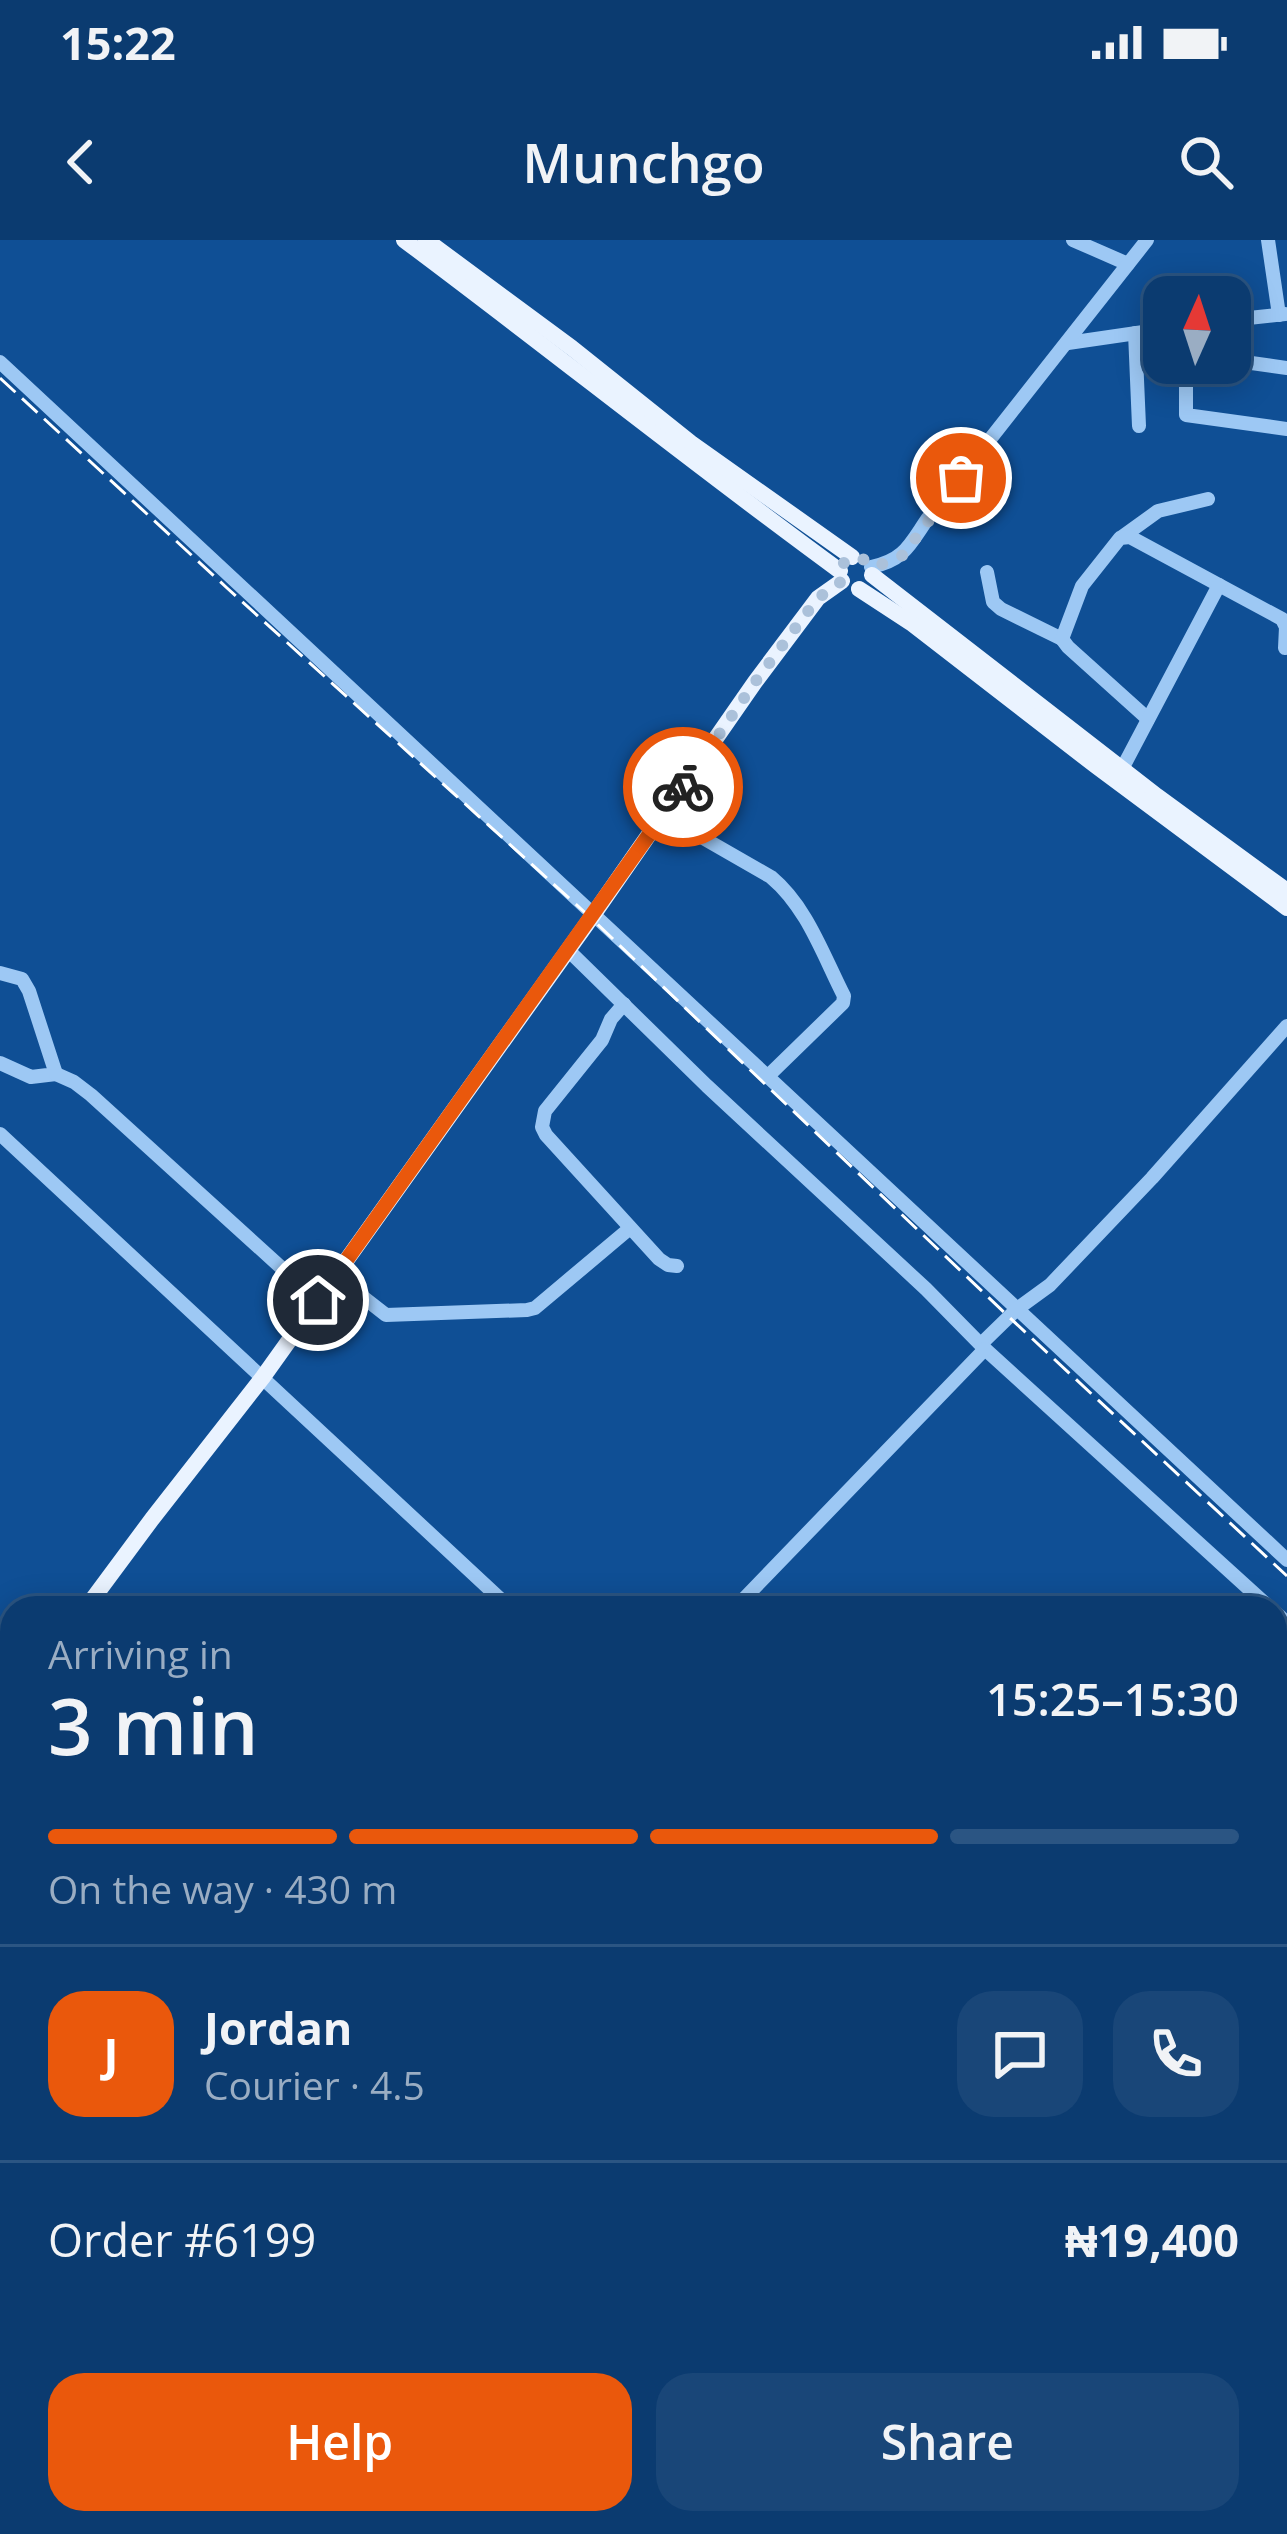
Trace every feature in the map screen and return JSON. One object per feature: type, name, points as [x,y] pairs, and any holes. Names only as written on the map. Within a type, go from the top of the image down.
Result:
[{"type":"main road","points":[[404,240],[500,303]]},
{"type":"main road","points":[[426,240],[500,303],[691,443],[848,575],[1287,908]]},
{"type":"main road","points":[[95,1596],[336,1276],[755,682],[818,598],[865,560],[872,571],[1122,769],[1287,891]]},
{"type":"main road","points":[[848,575],[868,584],[872,571]]},
{"type":"street","points":[[1073,240],[1128,264]]},
{"type":"street","points":[[872,571],[903,555],[1147,240]]},
{"type":"street","points":[[1251,318],[1283,314],[1268,240]]},
{"type":"street","points":[[1068,343],[1143,331]]},
{"type":"street","points":[[1135,332],[1139,426]]},
{"type":"street","points":[[0,362],[1287,1560]]},
{"type":"street","points":[[1251,363],[1287,368]]},
{"type":"street","points":[[1186,384],[1186,415],[1287,429]]},
{"type":"street","points":[[1062,639],[1082,586],[1122,537],[1158,511],[1208,499]]},
{"type":"street","points":[[1122,537],[1130,537],[1282,619],[1286,648]]},
{"type":"street","points":[[987,572],[993,602],[1001,610],[1062,639],[1148,719]]},
{"type":"street","points":[[1122,769],[1219,585]]},
{"type":"street","points":[[663,815],[785,889],[844,996],[843,1003],[767,1077]]},
{"type":"street","points":[[568,950],[983,1347],[1258,1596]]},
{"type":"street","points":[[0,973],[22,979],[56,1074]]},
{"type":"street","points":[[624,1004],[542,1118],[546,1136],[629,1229],[659,1259],[677,1266]]},
{"type":"street","points":[[746,1596],[1017,1309],[1050,1285],[1152,1178],[1287,1026]]},
{"type":"street","points":[[0,1063],[31,1077],[56,1074],[74,1082],[318,1300]]},
{"type":"street","points":[[0,1134],[498,1596]]},
{"type":"street","points":[[336,1276],[386,1315],[527,1310],[629,1229]]},
{"type":"railway","points":[[0,378],[591,918],[1287,1576]]},
{"type":"way so far","points":[[683,787],[818,598],[842,581],[844,562],[856,557],[871,566],[903,555],[961,478]]},
{"type":"route","points":[[318,1300],[683,787]]}]
